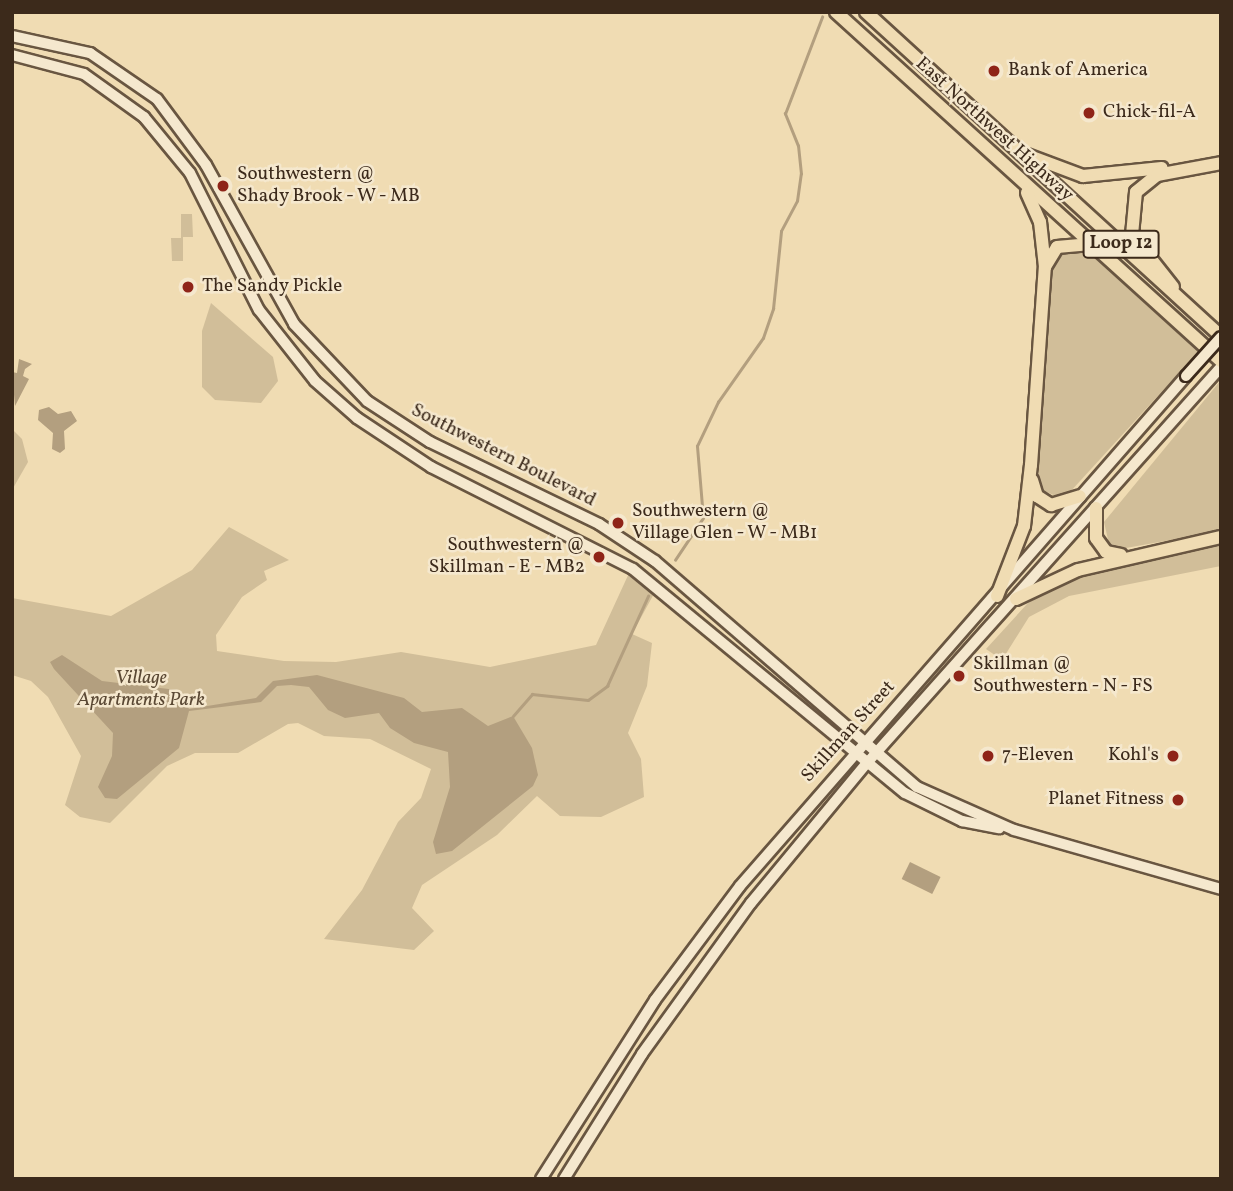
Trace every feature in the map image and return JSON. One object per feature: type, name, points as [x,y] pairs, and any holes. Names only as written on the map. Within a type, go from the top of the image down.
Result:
[{"type":"main road","name":"East Northwest Highway","points":[[836,12],[1221,361]]},
{"type":"main road","name":"East Northwest Highway","points":[[866,12],[1221,336]]},
{"type":"main road","points":[[857,32],[870,34],[897,58],[906,61],[913,55]]},
{"type":"main road","points":[[1020,153],[1083,176],[1127,175],[1221,158]]},
{"type":"main road","points":[[1181,299],[1132,235],[1131,205],[1136,192],[1157,175],[1221,163]]},
{"type":"main road","points":[[997,596],[1024,526],[1045,267],[1038,212],[1022,183]]},
{"type":"main road","points":[[1045,267],[1058,247],[1092,244]]},
{"type":"main road","name":"Skillman Street","points":[[541,1179],[696,944],[788,827],[997,596],[1080,496],[1221,336]]},
{"type":"main road","name":"Skillman Street","points":[[564,1179],[712,954],[867,764],[1221,368]]},
{"type":"main road","points":[[1031,465],[1032,487],[1043,502],[1060,506],[1080,496]]},
{"type":"main road","points":[[1096,508],[1099,544],[1106,552],[1125,555]]},
{"type":"main road","points":[[1016,600],[1078,570],[1125,555],[1221,537]]},
{"type":"main road","points":[[956,640],[971,650]]},
{"type":"street","name":"Southwestern Boulevard","points":[[12,36],[90,53],[124,72],[166,108],[206,165],[294,324],[367,401],[430,442],[629,544],[736,626],[864,743],[917,787],[1014,830]]},
{"type":"street","name":"Southwestern Boulevard","points":[[12,55],[83,74],[124,99],[157,131],[190,173],[259,310],[315,381],[346,410],[431,467],[619,560],[725,639],[867,764],[935,810],[1221,889]]},
{"type":"street","points":[[619,560],[629,544]]},
{"type":"street","points":[[725,639],[736,626]]},
{"type":"green space","points":[[181,214],[192,214],[193,237],[183,237],[183,261],[172,261],[171,238],[181,238]]},
{"type":"green space","points":[[1086,250],[1198,352],[1070,492],[1058,497],[1040,489],[1037,476],[1050,264],[1056,252]]},
{"type":"green space","points":[[211,303],[273,357],[278,381],[261,403],[215,400],[202,387],[202,331]]},
{"type":"green space","points":[[1221,380],[1221,531],[1126,548],[1109,544],[1104,522]]},
{"type":"green space","points":[[12,429],[22,439],[28,462],[12,490]]},
{"type":"green space","name":"Village Apartments Park","points":[[229,527],[289,560],[264,571],[267,580],[242,597],[216,635],[217,651],[284,661],[336,662],[401,652],[490,667],[596,645],[630,571],[656,590],[632,634],[652,643],[647,686],[628,733],[641,759],[644,797],[601,817],[560,816],[537,796],[497,835],[422,885],[412,908],[434,931],[414,950],[324,939],[362,890],[398,822],[421,798],[431,769],[370,739],[324,736],[298,723],[288,724],[238,753],[195,753],[167,766],[110,823],[80,817],[65,805],[81,756],[48,697],[31,681],[12,675],[12,598],[111,616],[192,570]]},
{"type":"green space","points":[[1221,541],[1221,566],[1069,596],[1029,617],[1002,660],[986,649],[1027,604],[1062,580]]},
{"type":"shaded area","points":[[19,359],[32,364],[25,369],[23,376],[29,379],[15,406],[12,372],[17,373]]},
{"type":"shaded area","points":[[49,407],[58,414],[71,411],[77,421],[64,431],[65,449],[60,453],[52,449],[53,433],[38,420],[39,410]]},
{"type":"shaded area","points":[[62,655],[102,681],[177,690],[189,709],[256,698],[273,681],[317,675],[404,698],[422,712],[462,708],[488,726],[513,716],[532,748],[538,775],[533,786],[452,851],[436,854],[433,842],[450,787],[448,752],[414,743],[390,728],[379,713],[345,718],[328,710],[309,687],[291,685],[277,686],[261,702],[189,711],[179,748],[117,799],[105,798],[98,787],[112,756],[113,733],[54,669],[50,662]]},
{"type":"shaded area","points":[[910,862],[941,877],[932,894],[902,879]]},
{"type":"waterway","points":[[675,560],[703,518],[697,446],[718,402],[763,338],[773,309],[781,231],[797,201],[801,174],[798,146],[785,114],[822,17]]},
{"type":"waterway","points":[[513,716],[532,694],[588,700],[607,686],[648,596]]},
{"type":"place","name":"Bank of America","points":[[994,71]]},
{"type":"place","name":"Chick-fil-A","points":[[1089,113]]},
{"type":"place","name":"Southwestern @ Shady Brook - W - MB","points":[[223,186]]},
{"type":"place","name":"The Sandy Pickle","points":[[188,287]]},
{"type":"place","name":"Southwestern @ Village Glen - W - MB1","points":[[618,523]]},
{"type":"place","name":"Southwestern @ Skillman - E - MB2","points":[[599,557]]},
{"type":"place","name":"Skillman @ Southwestern - N - FS","points":[[959,676]]},
{"type":"place","name":"7-Eleven","points":[[988,756]]},
{"type":"place","name":"Kohl's","points":[[1173,756]]},
{"type":"place","name":"Planet Fitness","points":[[1178,800]]}]
